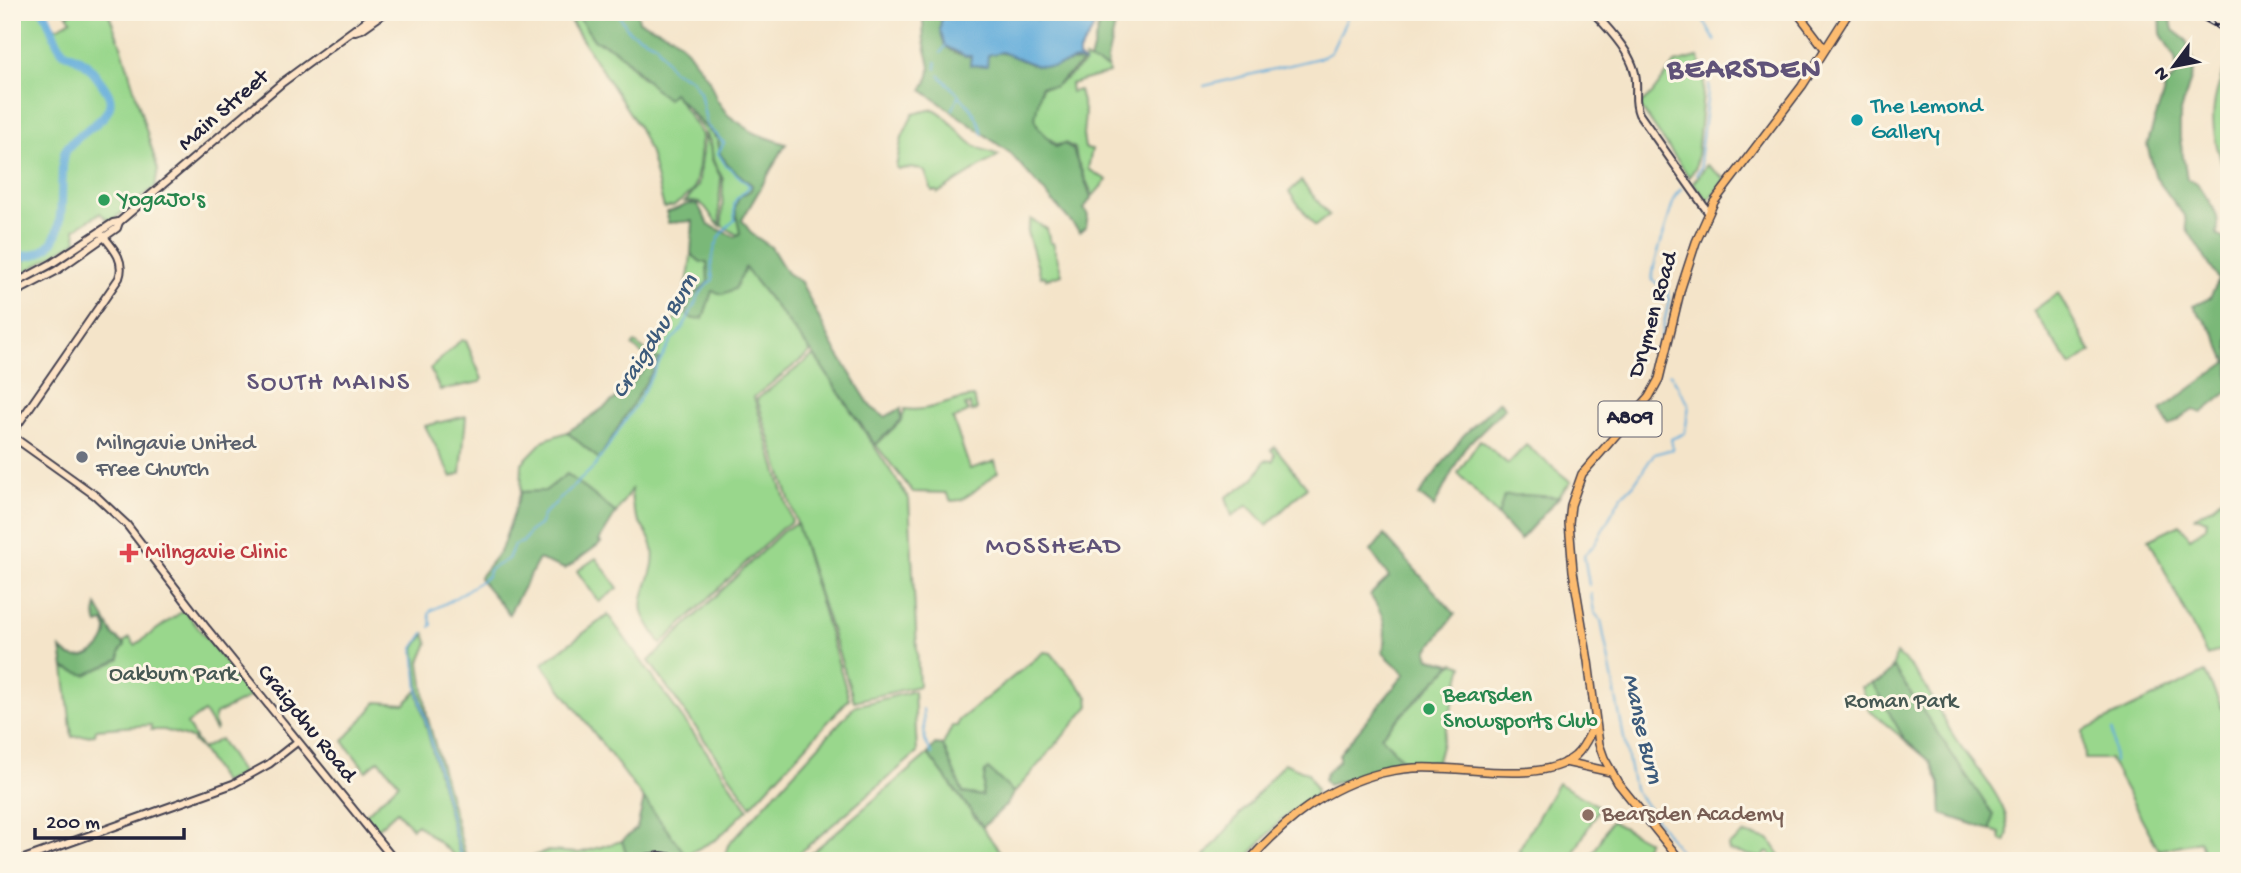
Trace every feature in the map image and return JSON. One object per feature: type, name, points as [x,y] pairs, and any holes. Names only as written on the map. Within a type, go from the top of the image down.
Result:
[{"type":"main road","name":"Main Street","points":[[355,31],[378,12]]},
{"type":"main road","name":"Main Street","points":[[12,285],[117,228],[119,222],[283,82],[386,12]]},
{"type":"main road","points":[[1592,12],[1615,35],[1631,64],[1637,80],[1635,104],[1639,114],[1708,212]]},
{"type":"main road","points":[[1797,12],[1825,49]]},
{"type":"main road","name":"Drymen Road","points":[[1681,861],[1611,772],[1599,744],[1573,571],[1569,523],[1571,505],[1582,474],[1649,397],[1659,379],[1681,288],[1708,212],[1802,86],[1849,12]]},
{"type":"main road","name":"Main Street","points":[[12,294],[49,275],[102,235]]},
{"type":"main road","points":[[12,435],[119,278],[122,269],[120,258],[102,235]]},
{"type":"main road","name":"Craigdhu Road","points":[[12,435],[89,491],[123,521],[297,742],[395,861]]},
{"type":"main road","points":[[1249,861],[1284,824],[1304,808],[1326,795],[1368,777],[1404,769],[1536,769],[1565,762],[1581,750],[1595,723]]},
{"type":"main road","points":[[18,861],[233,784],[270,764],[297,742]]},
{"type":"main road","points":[[1565,762],[1611,772]]},
{"type":"main road","points":[[618,861],[661,856],[694,861]]},
{"type":"green space","points":[[24,12],[40,12],[51,28],[71,20],[65,12],[108,12],[122,48],[158,170],[155,187],[110,222],[100,213],[75,229],[77,241],[20,275],[12,277],[25,269],[24,259],[12,258],[12,29]]},
{"type":"green space","points":[[564,12],[584,42],[566,12],[575,12],[595,41],[607,44],[643,79],[673,92],[702,135],[694,190],[674,206],[664,208],[650,153],[638,126]]},
{"type":"green space","points":[[575,12],[637,12],[639,21],[671,35],[685,47],[709,80],[717,100],[728,115],[754,133],[786,144],[742,220],[752,234],[771,247],[787,273],[801,282],[832,344],[871,407],[885,417],[901,408],[901,420],[875,445],[814,355],[745,268],[735,289],[723,294],[712,291],[703,318],[693,319],[686,314],[688,301],[708,282],[707,262],[701,262],[691,254],[693,221],[668,223],[667,212],[686,205],[698,205],[709,225],[735,237],[740,233],[735,208],[739,197],[751,190],[752,185],[731,168],[720,154],[718,140],[673,93],[667,99],[615,50],[595,41]]},
{"type":"green space","points":[[923,12],[942,12],[941,29],[945,43],[954,52],[971,56],[970,65],[987,66],[987,55],[993,53],[1011,55],[1042,66],[1083,62],[1054,87],[1041,86],[1035,119],[1040,130],[1056,147],[1064,144],[1073,149],[1091,198],[1084,209],[1088,215],[1086,227],[1080,232],[1010,153],[922,90],[930,71],[924,41]]},
{"type":"green space","points":[[1102,12],[1118,12],[1107,60],[1108,68],[1090,61]]},
{"type":"green space","points":[[2160,12],[2175,12],[2171,20],[2173,30],[2186,40],[2195,65],[2180,115],[2180,139],[2187,179],[2197,183],[2216,213],[2217,234],[2229,243],[2229,391],[2202,413],[2193,410],[2169,426],[2161,410],[2227,362],[2215,334],[2193,306],[2210,298],[2219,280],[2187,229],[2185,217],[2156,178],[2147,145],[2166,85],[2178,74],[2175,58],[2161,34]]},
{"type":"green space","points":[[1698,57],[1705,72],[1696,167],[1689,177],[1639,105],[1652,94],[1675,63]]},
{"type":"green space","points":[[1085,58],[1108,68],[1109,73],[1070,84],[1071,92],[1079,90],[1085,114],[1085,148],[1092,149],[1088,169],[1107,180],[1093,196],[1077,160],[1075,148],[1065,143],[1057,145],[1039,129],[1034,115],[1042,87],[1049,87],[1064,80],[1084,64]]},
{"type":"green space","points":[[2229,61],[2229,183],[2218,151],[2213,122],[2216,93]]},
{"type":"green space","points":[[687,108],[718,140],[720,154],[731,168],[752,185],[751,190],[739,197],[738,235],[722,226],[723,179],[713,160],[711,142]]},
{"type":"green space","points":[[933,109],[943,115],[972,144],[999,155],[938,193],[932,191],[925,172],[918,168],[896,167],[902,137],[913,114]]},
{"type":"green space","points":[[705,136],[721,178],[720,226],[704,206],[685,202],[698,186]]},
{"type":"green space","points":[[1707,165],[1725,179],[1708,201],[1693,183]]},
{"type":"green space","points":[[1301,181],[1329,215],[1315,226],[1289,192]]},
{"type":"green space","points":[[1031,219],[1047,229],[1062,274],[1046,279],[1045,276],[1041,277],[1027,232]]},
{"type":"green space","points":[[691,254],[701,262],[707,262],[708,282],[696,293],[703,318],[712,291],[745,268],[811,352],[754,397],[792,522],[783,527],[661,644],[642,607],[654,555],[649,538],[632,506],[632,488],[616,513],[567,474],[545,491],[521,492],[522,463],[544,440],[567,432],[598,458],[654,358],[651,361],[632,346],[635,343],[654,357],[679,308],[687,282]]},
{"type":"green space","points":[[2058,293],[2091,352],[2071,366],[2033,311]]},
{"type":"green space","points":[[461,340],[466,341],[482,379],[480,382],[440,390],[430,369]]},
{"type":"green space","points":[[814,355],[909,499],[919,686],[854,701],[757,399]]},
{"type":"green space","points":[[654,358],[660,359],[599,459],[567,432],[614,400]]},
{"type":"green space","points":[[974,397],[977,410],[971,412],[970,404],[965,405],[968,412],[953,419],[970,469],[995,461],[998,472],[961,500],[951,501],[946,493],[913,492],[876,445],[902,420],[905,409],[922,409]]},
{"type":"green space","points":[[1499,401],[1505,408],[1465,447],[1434,507],[1419,495],[1463,436]]},
{"type":"green space","points":[[466,416],[461,473],[452,477],[425,426]]},
{"type":"green space","points":[[1480,440],[1508,464],[1526,445],[1571,482],[1520,540],[1458,473]]},
{"type":"green space","points":[[1275,447],[1307,487],[1267,525],[1248,505],[1232,516],[1226,497],[1254,478],[1265,460],[1273,461],[1275,454],[1271,450]]},
{"type":"green space","points":[[567,474],[616,513],[599,541],[601,543],[565,569],[539,559],[509,614],[479,578],[501,550],[521,492],[545,491]]},
{"type":"green space","points":[[2229,491],[2229,646],[2207,656],[2149,539],[2180,524],[2190,538],[2206,527],[2207,520],[2195,517],[2214,506]]},
{"type":"green space","points":[[1504,496],[1559,497],[1520,540],[1498,516]]},
{"type":"green space","points":[[797,524],[849,699],[751,806],[649,661],[785,529]]},
{"type":"green space","points":[[1384,535],[1455,614],[1427,651],[1429,658],[1452,664],[1381,736],[1405,763],[1328,785],[1324,779],[1327,772],[1339,761],[1339,754],[1405,674],[1383,653],[1384,622],[1370,595],[1389,577],[1371,551]]},
{"type":"green space","points":[[596,558],[618,588],[599,602],[577,571]]},
{"type":"green space","points":[[97,605],[114,636],[125,645],[120,652],[120,659],[86,675],[64,668],[61,649],[68,655],[82,657],[90,655],[102,645],[107,630],[104,622],[98,624],[95,615]]},
{"type":"green space","name":"Oakburn Park","points":[[184,610],[252,696],[216,714],[215,730],[204,712],[187,724],[195,738],[193,739],[164,730],[151,730],[151,725],[96,729],[95,735],[72,737],[64,668],[86,675],[120,652],[122,643],[130,638],[135,645]]},
{"type":"green space","points":[[608,615],[748,809],[717,839],[686,855],[542,664]]},
{"type":"green space","points":[[425,634],[428,643],[420,662],[427,715],[467,861],[464,860],[459,845],[419,687],[415,648]]},
{"type":"green space","points":[[1044,652],[1051,653],[1088,697],[1089,706],[1014,793],[988,770],[985,772],[982,796],[962,793],[943,745],[952,726],[957,726],[959,720]]},
{"type":"green space","name":"Roman Park","points":[[1896,654],[1915,672],[1955,738],[1994,792],[2007,819],[2005,842],[2001,840],[2000,833],[1942,814],[1940,783],[1930,761],[1869,710],[1861,687],[1885,677],[1892,668]]},
{"type":"green space","name":"Bearsden Snowsports Club","points":[[1454,663],[1463,666],[1437,761],[1405,763],[1381,736]]},
{"type":"green space","name":"Roman Park","points":[[1894,668],[1993,815],[1991,830],[1942,814],[1940,783],[1930,761],[1905,740],[1872,683],[1881,680]]},
{"type":"green space","points":[[2205,672],[2229,723],[2229,861],[2206,861],[2200,841],[2159,850],[2109,759],[2085,759],[2083,731]]},
{"type":"green space","points":[[417,691],[461,861],[417,824],[412,828],[397,811],[377,829],[364,816],[399,783],[379,760],[366,771],[343,741],[377,702],[405,704]]},
{"type":"green space","points":[[914,691],[917,753],[790,861],[723,861],[728,845],[855,706]]},
{"type":"green space","points":[[195,739],[202,749],[220,739],[242,774],[223,783],[193,741]]},
{"type":"green space","points":[[935,744],[943,745],[963,793],[982,796],[985,772],[988,769],[1014,793],[1005,806],[983,827],[928,754]]},
{"type":"green space","points":[[928,754],[1007,861],[802,861]]},
{"type":"green space","points":[[1284,763],[1308,773],[1316,790],[1315,795],[1281,820],[1244,861],[1200,861]]},
{"type":"green space","points":[[1558,783],[1600,807],[1569,861],[1536,861],[1518,851]]},
{"type":"green space","points":[[644,799],[686,855],[627,855],[622,841],[637,828]]},
{"type":"green space","points":[[1611,821],[1648,841],[1642,853],[1656,861],[1589,861]]},
{"type":"green space","points":[[1744,834],[1770,840],[1784,861],[1772,860],[1770,852],[1762,858],[1729,851],[1728,846]]},
{"type":"green space","points":[[622,841],[627,855],[603,861],[521,861],[547,851],[579,853]]},
{"type":"water","points":[[942,12],[1033,12],[1036,18],[1038,12],[1096,12],[1096,18],[1093,29],[1079,52],[1079,58],[1083,62],[1076,60],[1053,67],[1035,65],[1002,52],[988,55],[987,66],[970,65],[971,56],[965,56],[945,46],[940,30]]},
{"type":"waterway","points":[[12,256],[29,256],[50,245],[59,224],[64,154],[71,144],[106,114],[109,107],[109,95],[103,85],[85,63],[60,47],[44,12]]},
{"type":"waterway","name":"Craigdhu Burn","points":[[430,627],[430,611],[452,600],[488,576],[489,570],[508,559],[514,545],[523,542],[530,531],[539,525],[544,514],[595,466],[637,403],[700,293],[713,280],[715,247],[723,232],[735,220],[736,199],[750,186],[725,164],[718,153],[724,143],[707,126],[700,92],[691,79],[672,70],[656,44],[629,31],[617,12]]},
{"type":"waterway","points":[[1204,86],[1323,57],[1331,52],[1350,12]]},
{"type":"waterway","name":"Manse Burn","points":[[1699,12],[1715,41]]},
{"type":"waterway","points":[[941,53],[945,46]]},
{"type":"waterway","points":[[936,62],[936,69]]},
{"type":"waterway","points":[[939,75],[971,109],[982,134]]},
{"type":"waterway","name":"Manse Burn","points":[[1696,175],[1701,167],[1700,154],[1709,84]]},
{"type":"waterway","points":[[953,109],[958,97]]},
{"type":"waterway","name":"Manse Burn","points":[[1657,356],[1669,300],[1668,291],[1652,280],[1654,266],[1675,196],[1681,189]]},
{"type":"waterway","name":"Manse Burn","points":[[1589,585],[1584,555],[1594,545],[1621,497],[1634,484],[1654,454],[1673,449],[1671,439],[1685,433],[1689,405],[1670,373]]},
{"type":"waterway","name":"Manse Burn","points":[[1591,593],[1594,612],[1601,621],[1634,789],[1687,861]]},
{"type":"waterway","name":"Craigdhu Burn","points":[[424,633],[414,648],[418,691],[462,861]]},
{"type":"waterway","points":[[923,709],[925,741],[932,754]]},
{"type":"waterway","points":[[2112,730],[2114,762]]},
{"type":"railway","points":[[12,22],[21,12]]},
{"type":"railway","points":[[2191,12],[2229,33]]},
{"type":"place","name":"The Lemond Gallery","points":[[1857,120]]},
{"type":"place","name":"YogaJo's","points":[[104,200]]},
{"type":"place","name":"Milngavie United Free Church","points":[[82,457]]},
{"type":"place","name":"Milngavie Clinic","points":[[129,553]]},
{"type":"place","name":"Bearsden Snowsports Club","points":[[1429,709]]},
{"type":"place","name":"Bearsden Academy","points":[[1588,815]]},
{"type":"district","name":"BEARSDEN","points":[[1745,71]]},
{"type":"district","name":"SOUTH MAINS","points":[[329,384]]},
{"type":"district","name":"MOSSHEAD","points":[[1054,548]]}]
